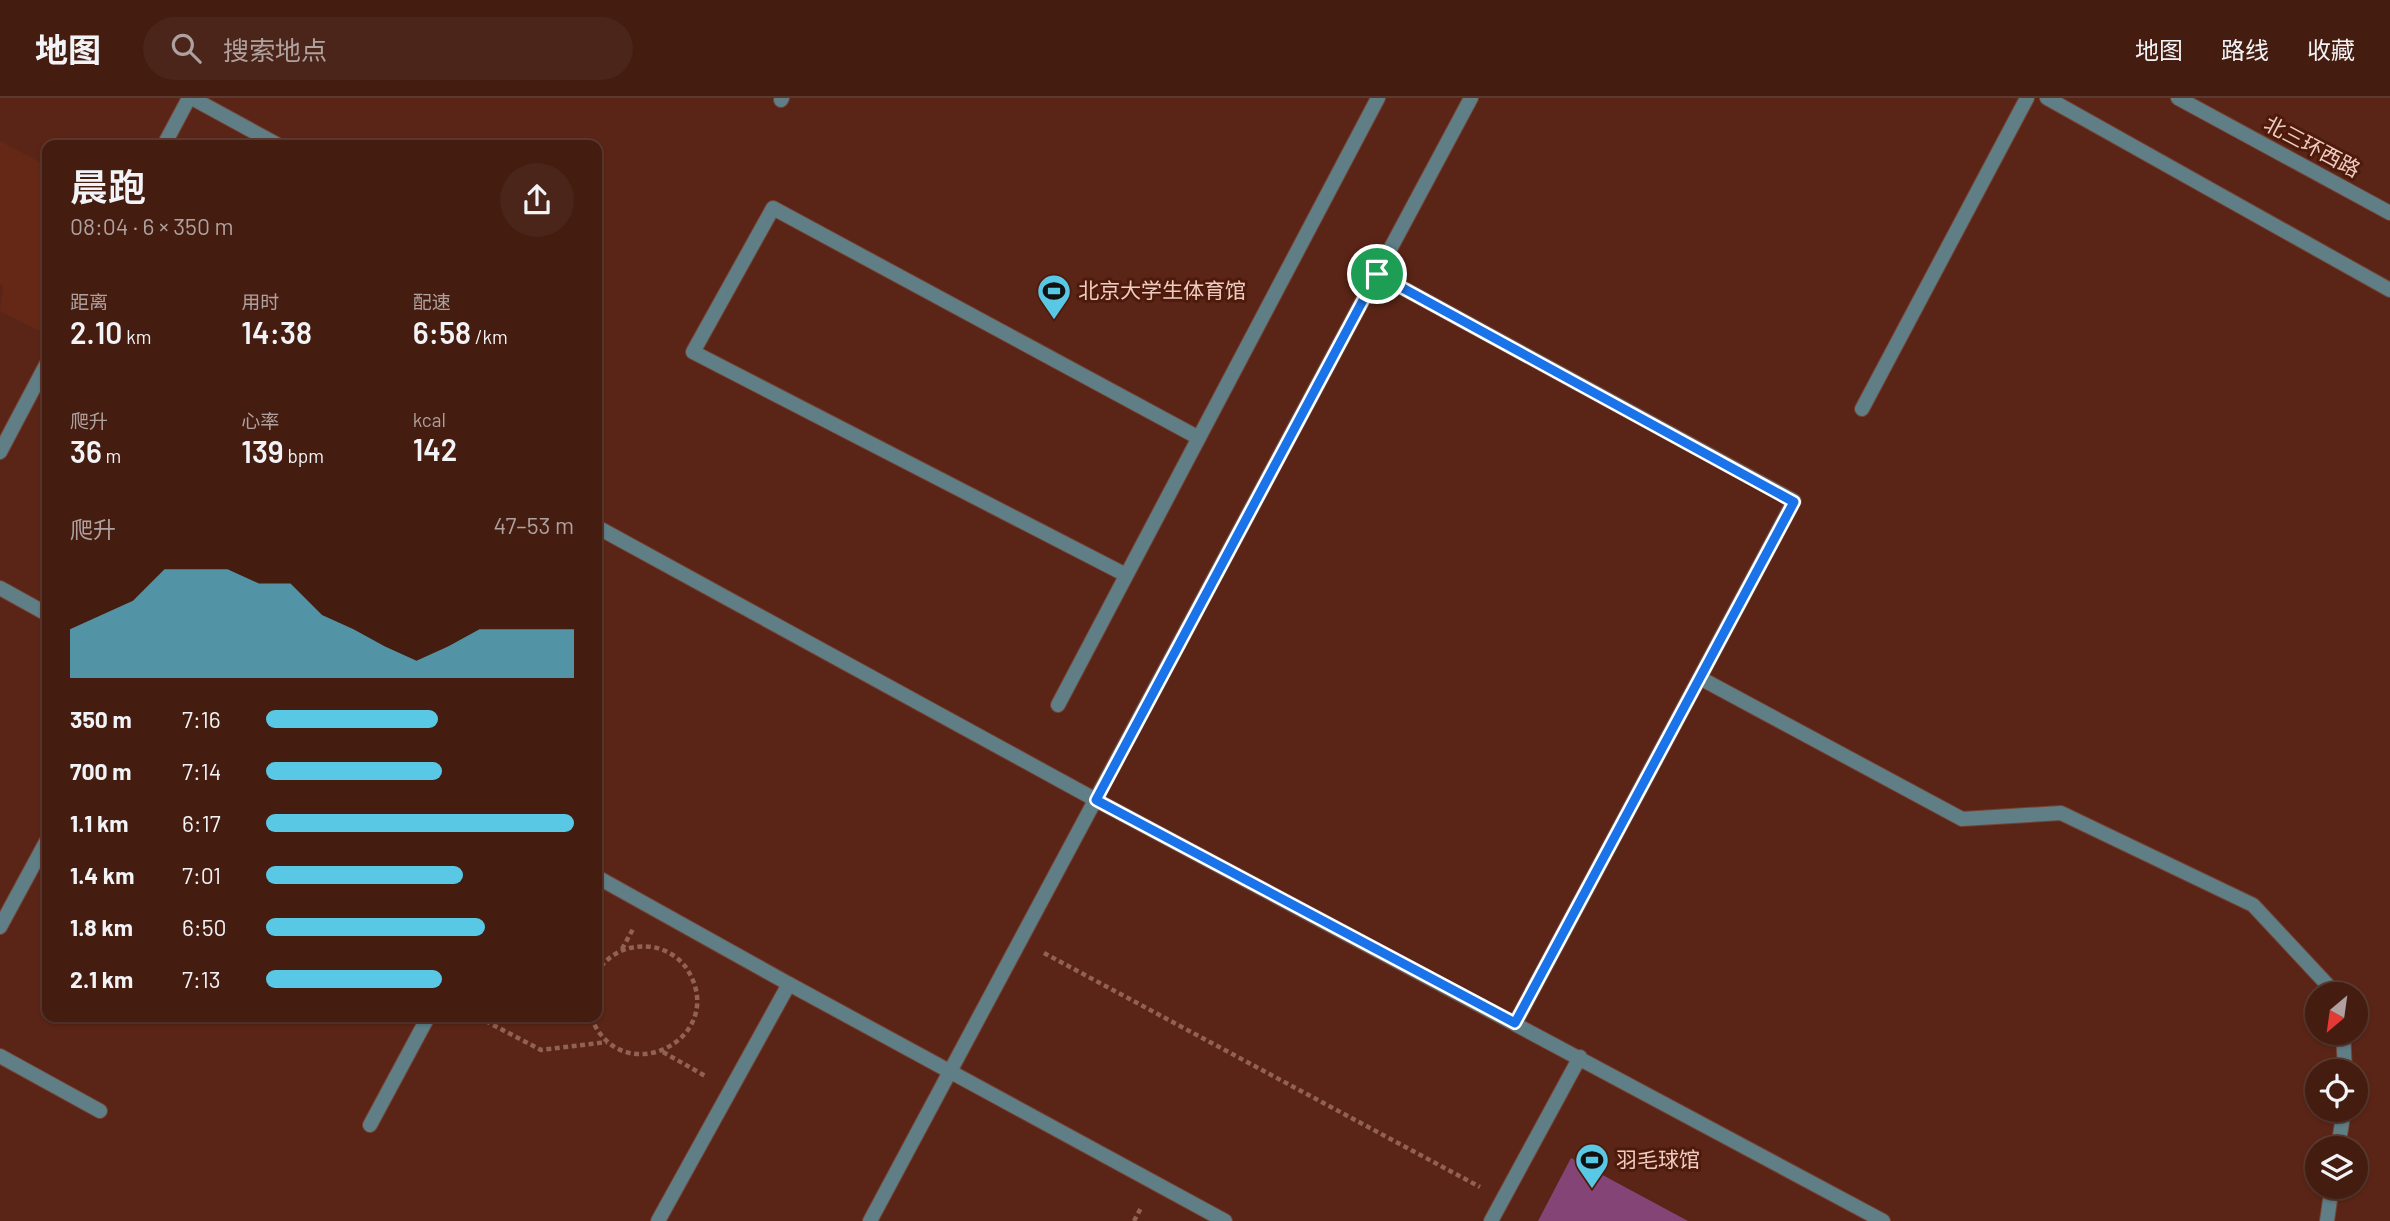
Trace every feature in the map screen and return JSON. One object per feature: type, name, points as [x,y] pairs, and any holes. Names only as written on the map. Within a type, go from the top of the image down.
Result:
[{"type":"street","points":[[167,140],[191,98],[269,140]]},
{"type":"street","points":[[1058,705],[1378,98]]},
{"type":"street","points":[[870,1221],[1471,98]]},
{"type":"street","points":[[1863,408],[2026,98]]},
{"type":"street","points":[[2047,98],[2390,290]]},
{"type":"street","name":"北三环西路","points":[[2178,98],[2390,212]]},
{"type":"street","points":[[1126,575],[692,352],[773,208],[1199,438]]},
{"type":"street","points":[[1377,274],[1794,502],[1515,1023]]},
{"type":"street","points":[[0,452],[42,372]]},
{"type":"street","points":[[602,530],[1096,800],[1883,1221]]},
{"type":"street","points":[[0,588],[42,611]]},
{"type":"street","points":[[1700,678],[1962,820],[2061,813],[2253,905],[2325,982]]},
{"type":"street","points":[[0,926],[42,848]]},
{"type":"street","points":[[602,880],[950,1073],[1225,1221]]},
{"type":"street","points":[[659,1221],[789,984]]},
{"type":"street","points":[[370,1125],[425,1022]]},
{"type":"street","points":[[0,1056],[100,1111]]},
{"type":"street","points":[[1491,1221],[1580,1057]]},
{"type":"street","points":[[2327,1221],[2330,1199]]},
{"type":"path","points":[[1020,941],[1503,1199]]},
{"type":"path","points":[[594,1022],[607,1042],[624,1051],[643,1055],[662,1052],[677,1043],[688,1030],[695,1014],[697,997],[694,980],[685,965],[672,954],[656,947],[638,946],[622,950],[607,958],[602,964]]},
{"type":"path","points":[[488,1022],[541,1050],[607,1042]]},
{"type":"path","points":[[662,1052],[730,1090]]},
{"type":"shaded area","points":[[0,141],[42,163],[42,332],[0,311],[3,286],[0,284]]},
{"type":"shaded area","name":"羽毛球馆","points":[[1571,1158],[1688,1221],[1538,1221]]},
{"type":"place","name":"北京大学生体育馆","points":[[1054,321]]},
{"type":"place","name":"羽毛球馆","points":[[1592,1190]]},
{"type":"route","points":[[1377,274],[1794,502],[1515,1023],[1096,800],[1377,274]]}]
